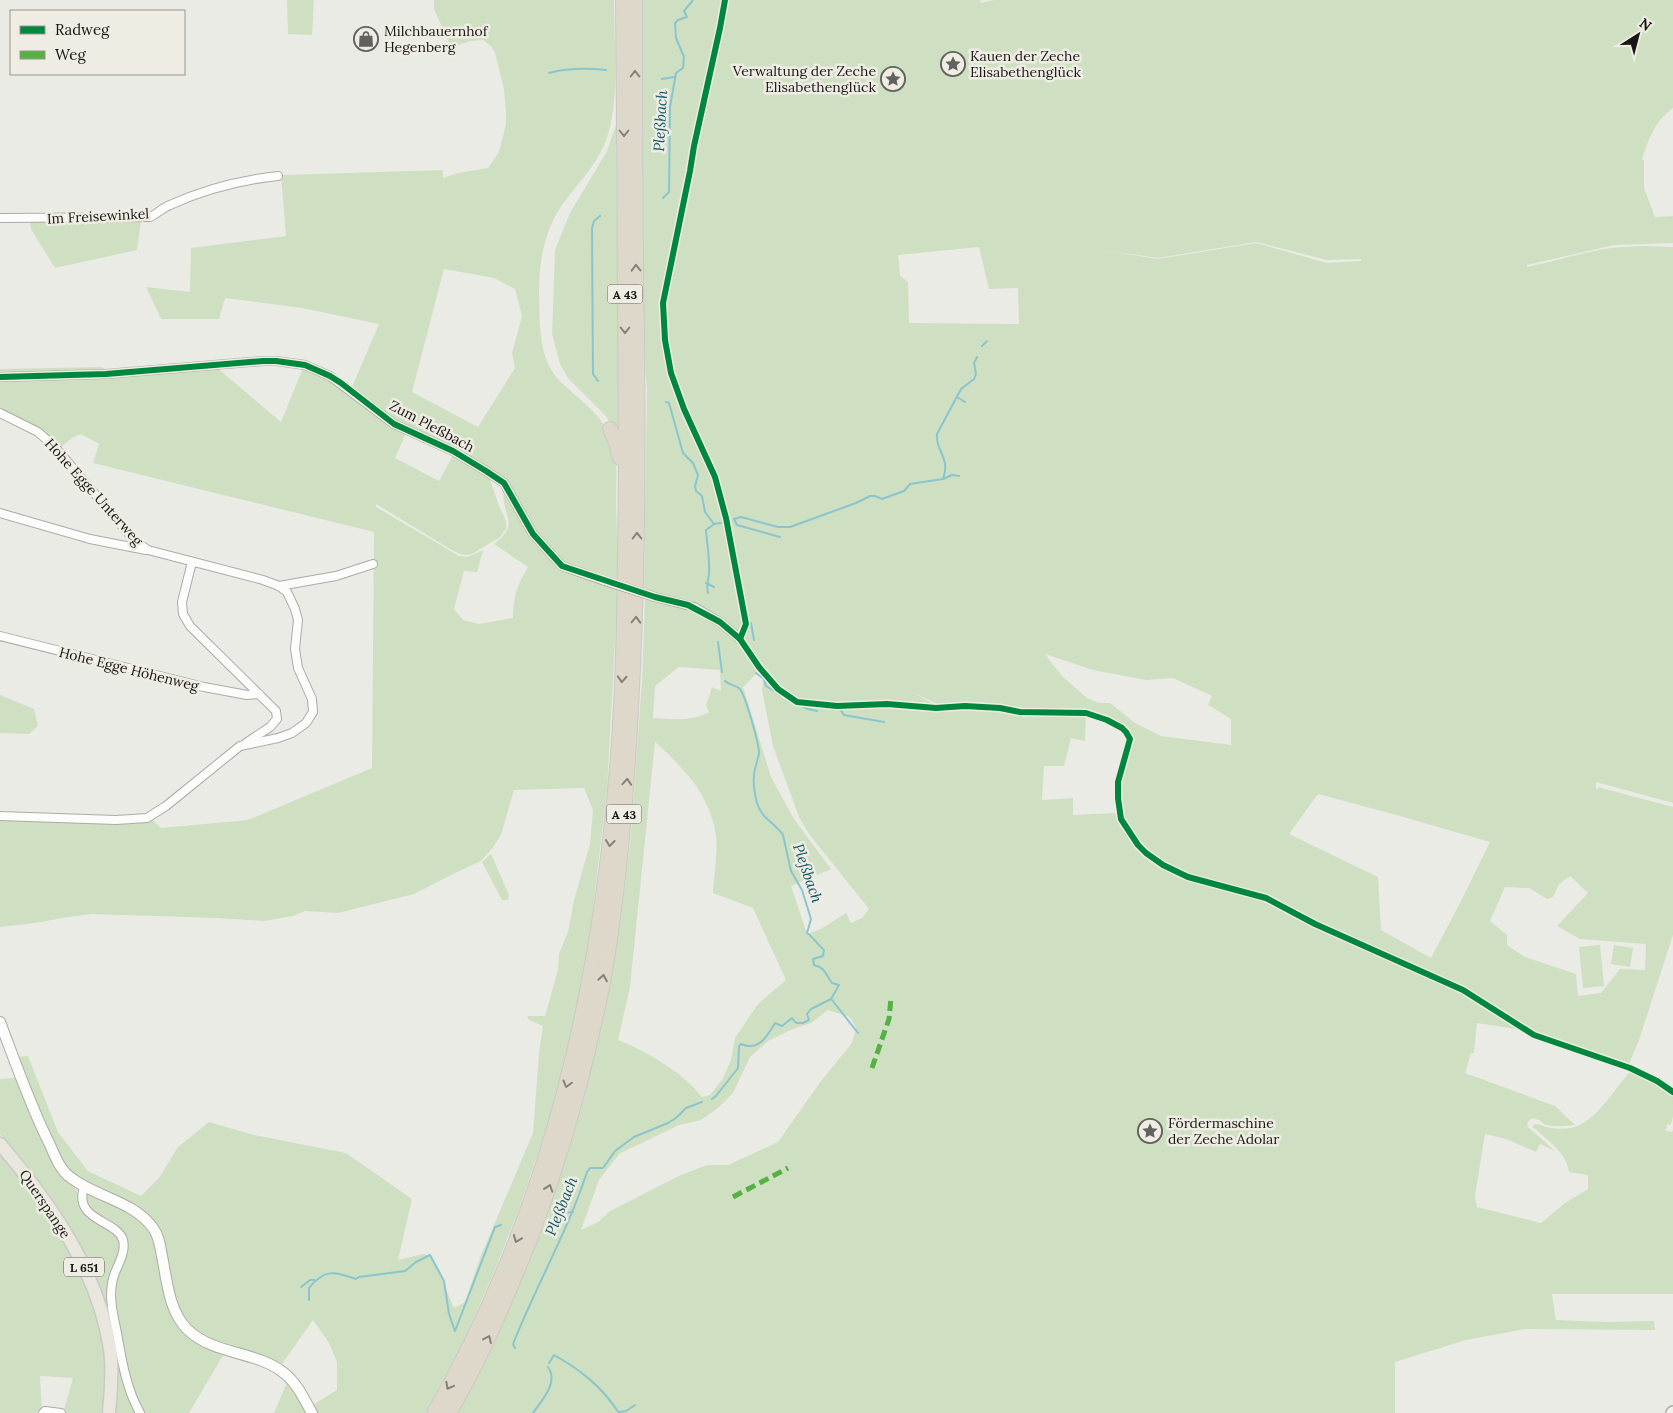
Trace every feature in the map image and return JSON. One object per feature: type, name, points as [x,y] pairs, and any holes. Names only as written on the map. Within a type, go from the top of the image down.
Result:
[{"type":"highway","name":"A 43","points":[[434,1413],[478,1330],[521,1230],[556,1126],[579,1037],[601,915],[614,796],[622,678],[626,522],[623,0]]},
{"type":"highway","name":"A 43","points":[[449,1413],[474,1368],[505,1301],[532,1235],[557,1165],[581,1081],[601,992],[617,887],[633,701],[637,599],[635,0]]},
{"type":"highway","points":[[614,121],[623,67]]},
{"type":"highway","points":[[610,428],[619,455],[626,522]]},
{"type":"main road","name":"Querspange","points":[[0,1144],[31,1181],[61,1223],[85,1270],[101,1309],[110,1349],[111,1389],[109,1413]]},
{"type":"street","name":"Im Freisewinkel","points":[[0,218],[150,217],[169,205],[219,187],[242,181],[278,176]]},
{"type":"street","name":"Zum Pleßbach","points":[[0,377],[106,374],[276,361],[305,365],[342,383],[394,424],[453,451],[504,483],[533,534],[562,566],[654,597],[694,607],[720,622],[740,639]]},
{"type":"street","name":"Hohe Egge Unterweg","points":[[0,413],[29,426],[55,447],[128,533],[148,550],[263,580],[279,586],[336,576],[372,564]]},
{"type":"street","points":[[0,513],[90,539],[148,550]]},
{"type":"street","points":[[0,816],[107,819],[147,818],[166,806],[240,746],[270,726],[276,719],[276,711],[185,620],[182,602],[192,562]]},
{"type":"street","points":[[240,746],[292,733],[306,723],[313,712],[312,699],[300,675],[294,649],[298,620],[287,592],[279,586]]},
{"type":"street","name":"Hohe Egge Höhenweg","points":[[0,636],[204,687],[247,695],[259,694]]},
{"type":"street","points":[[0,1022],[36,1116],[65,1173],[84,1187],[140,1214],[154,1229],[159,1240],[170,1298],[179,1318],[188,1330],[206,1342],[276,1366],[294,1383],[312,1413]]},
{"type":"street","points":[[84,1187],[82,1193],[83,1200],[89,1214],[119,1232],[123,1240],[123,1250],[112,1284],[113,1315],[125,1378],[133,1401],[140,1413]]},
{"type":"street","points":[[43,1413],[61,1413]]},
{"type":"green space","points":[[287,0],[314,0],[312,35],[288,34]]},
{"type":"green space","points":[[434,0],[614,0],[616,73],[610,127],[596,161],[560,208],[550,228],[541,259],[539,291],[540,328],[544,353],[548,364],[563,384],[587,405],[603,423],[614,448],[616,456],[618,580],[563,565],[534,534],[504,482],[442,443],[397,421],[352,387],[379,324],[302,308],[225,298],[219,319],[161,319],[146,287],[190,292],[191,248],[286,236],[281,175],[443,170],[443,178],[458,173],[488,168],[499,152],[506,124],[504,89],[495,53],[492,47],[483,40],[471,41],[451,47],[434,9]],"holes":[[[444,269],[494,278],[515,289],[522,316],[512,353],[515,368],[478,427],[412,392]]]},
{"type":"green space","points":[[642,0],[980,0],[981,3],[994,0],[1673,0],[1673,108],[1657,124],[1642,159],[1644,160],[1644,188],[1655,217],[1673,216],[1673,243],[1614,245],[1527,265],[1527,267],[1611,248],[1673,247],[1673,803],[1596,782],[1596,788],[1673,807],[1673,935],[1639,1040],[1629,1064],[1527,1031],[1477,1023],[1474,1053],[1471,1053],[1465,1073],[1555,1106],[1575,1125],[1550,1126],[1537,1119],[1529,1121],[1527,1126],[1555,1151],[1540,1144],[1536,1152],[1506,1139],[1485,1134],[1475,1196],[1477,1207],[1541,1223],[1565,1203],[1588,1189],[1588,1175],[1569,1172],[1560,1153],[1533,1125],[1538,1124],[1561,1129],[1579,1125],[1596,1113],[1631,1071],[1657,1082],[1673,1094],[1673,1116],[1671,1125],[1667,1124],[1666,1131],[1672,1132],[1673,1130],[1673,1294],[1552,1294],[1556,1320],[1654,1321],[1655,1330],[1525,1329],[1466,1340],[1395,1362],[1395,1413],[457,1413],[498,1332],[545,1223],[583,1102],[621,919],[631,835],[642,679],[645,596],[688,607],[719,625],[738,641],[744,652],[760,670],[743,687],[771,777],[794,819],[831,869],[791,886],[807,934],[821,929],[846,913],[851,923],[862,918],[869,909],[809,834],[799,817],[773,746],[762,690],[764,673],[778,690],[797,703],[837,707],[887,705],[936,709],[966,708],[1035,714],[1086,714],[1085,741],[1071,738],[1064,766],[1044,766],[1042,800],[1073,798],[1073,815],[1115,813],[1138,846],[1140,844],[1128,827],[1121,811],[1120,783],[1131,738],[1127,732],[1108,718],[1085,711],[1021,711],[965,705],[942,706],[914,693],[939,707],[886,703],[837,706],[797,701],[778,688],[741,634],[695,605],[644,588],[647,389],[644,354]],"holes":[[[1256,242],[1327,260],[1361,259],[1361,261],[1327,263],[1256,243],[1158,259],[1095,249],[1158,258]],[[979,247],[989,289],[1018,288],[1019,324],[909,323],[908,282],[900,276],[898,255]],[[1045,654],[1093,670],[1146,680],[1173,678],[1212,696],[1208,705],[1231,719],[1231,745],[1161,736],[1135,723],[1110,703],[1099,703],[1087,698],[1062,676]],[[679,667],[720,670],[721,691],[712,687],[706,706],[709,712],[688,719],[653,718],[655,686]],[[655,742],[687,775],[706,802],[714,823],[716,835],[713,893],[753,908],[786,980],[758,1004],[735,1038],[731,1060],[722,1080],[710,1095],[702,1097],[675,1071],[640,1050],[618,1040],[630,987]],[[1318,794],[1490,842],[1431,958],[1381,930],[1378,877],[1289,834]],[[1570,876],[1588,893],[1557,926],[1580,939],[1646,944],[1645,970],[1620,969],[1601,993],[1578,996],[1576,974],[1525,957],[1507,945],[1507,935],[1490,921],[1505,887],[1529,888],[1547,899],[1553,897],[1559,884]],[[1272,899],[1401,963],[1400,965],[1379,953],[1321,929],[1278,906]],[[828,1010],[850,1017],[856,1028],[852,1043],[821,1081],[778,1142],[728,1165],[707,1165],[681,1175],[610,1211],[598,1222],[581,1230],[599,1180],[619,1154],[679,1125],[701,1120],[718,1108],[733,1093],[750,1057],[768,1041],[811,1023]]]},
{"type":"green space","points":[[616,125],[619,440],[606,416],[568,378],[560,364],[552,334],[555,250],[570,213],[607,151]]},
{"type":"green space","points":[[30,221],[141,221],[137,250],[55,268],[31,229]]},
{"type":"green space","points":[[101,367],[112,373],[0,375],[0,369]]},
{"type":"green space","points":[[216,367],[281,422],[303,368],[330,378],[406,433],[395,458],[439,481],[453,455],[485,474],[490,480],[506,521],[506,529],[500,537],[472,554],[460,554],[450,549],[376,504],[376,507],[459,556],[468,557],[483,550],[477,572],[464,571],[454,609],[463,620],[479,624],[513,618],[516,591],[528,567],[494,544],[503,536],[509,524],[504,505],[504,488],[561,567],[618,588],[607,789],[591,926],[584,978],[559,1091],[519,1209],[495,1270],[462,1345],[425,1413],[318,1413],[313,1405],[337,1390],[337,1362],[329,1343],[313,1320],[282,1364],[208,1339],[191,1327],[182,1317],[173,1297],[156,1224],[144,1212],[79,1180],[66,1170],[17,1057],[28,1056],[58,1132],[88,1171],[141,1196],[159,1178],[178,1147],[209,1122],[254,1135],[346,1153],[412,1199],[398,1260],[423,1254],[432,1256],[454,1308],[465,1302],[480,1258],[533,1133],[543,1026],[529,1020],[527,1016],[545,1016],[558,970],[559,954],[568,932],[574,900],[590,844],[593,810],[584,788],[514,790],[501,835],[481,861],[414,894],[338,913],[305,911],[293,916],[264,921],[92,914],[0,927],[0,818],[152,819],[161,828],[248,820],[372,768],[374,532],[93,463],[99,444],[81,434],[72,438],[59,449],[0,411],[0,379]]},
{"type":"green space","points":[[0,695],[34,709],[38,726],[29,734],[0,733]]},
{"type":"green space","points":[[491,854],[509,895],[508,900],[502,900],[482,862]]},
{"type":"green space","points":[[1600,945],[1604,986],[1583,988],[1579,947]]},
{"type":"green space","points":[[1614,945],[1633,948],[1630,967],[1611,964]]},
{"type":"green space","points":[[17,1078],[90,1216],[116,1233],[121,1241],[121,1249],[109,1298],[138,1413],[114,1413],[105,1308],[35,1178],[0,1134],[0,1079]]},
{"type":"green space","points":[[0,1150],[44,1204],[93,1295],[105,1351],[106,1413],[63,1413],[73,1378],[40,1376],[42,1412],[54,1413],[0,1413]]},
{"type":"green space","points":[[82,1189],[139,1217],[153,1238],[165,1300],[175,1320],[225,1352],[189,1413],[141,1413],[135,1400],[118,1329],[113,1284],[125,1240],[92,1213]]},
{"type":"green space","points":[[288,1380],[309,1413],[274,1413]]},
{"type":"waterway","name":"Pleßbach","points":[[663,198],[669,192],[670,107],[676,73],[683,68],[684,57],[676,38],[675,23],[687,17],[684,11],[693,0]]},
{"type":"waterway","points":[[549,73],[577,69],[606,70]]},
{"type":"waterway","points":[[662,79],[674,77]]},
{"type":"waterway","name":"Pleßbach","points":[[598,381],[593,374],[592,228],[594,221],[600,216]]},
{"type":"waterway","points":[[982,346],[987,341]]},
{"type":"waterway","points":[[780,537],[737,525],[734,519],[741,517],[778,527],[790,527],[870,496],[882,499],[904,491],[910,484],[943,479],[945,465],[938,445],[937,434],[961,389],[974,379],[976,374],[974,363],[977,357]]},
{"type":"waterway","points":[[957,397],[965,402]]},
{"type":"waterway","name":"Pleßbach","points":[[666,402],[669,403],[683,453],[693,463],[698,475],[695,486],[696,491],[702,496],[705,512],[714,524],[706,530],[709,563],[708,593]]},
{"type":"waterway","points":[[943,479],[952,475],[959,476]]},
{"type":"waterway","name":"Pleßbach","points":[[714,524],[721,523]]},
{"type":"waterway","name":"Pleßbach","points":[[706,583],[714,587]]},
{"type":"waterway","points":[[751,623],[754,640]]},
{"type":"waterway","name":"Pleßbach","points":[[718,642],[722,672]]},
{"type":"waterway","points":[[756,673],[764,679],[766,686],[792,702],[817,711]]},
{"type":"waterway","name":"Pleßbach","points":[[712,1099],[738,1068],[739,1046],[741,1044],[747,1046],[758,1044],[775,1023],[782,1026],[792,1018],[796,1023],[803,1023],[809,1020],[807,1014],[811,1009],[831,999],[839,985],[832,983],[823,970],[814,965],[813,959],[823,956],[824,950],[807,933],[811,919],[802,890],[791,871],[783,835],[765,817],[757,803],[754,779],[759,753],[745,699],[739,688],[725,681]]},
{"type":"waterway","points":[[840,709],[844,715],[884,722]]},
{"type":"waterway","points":[[832,1000],[858,1033]]},
{"type":"waterway","name":"Pleßbach","points":[[515,1348],[513,1344],[522,1322],[590,1168],[603,1168],[615,1151],[634,1137],[668,1123],[686,1108],[702,1102]]},
{"type":"waterway","points":[[563,1213],[573,1212]]},
{"type":"waterway","points":[[309,1300],[309,1288],[320,1277],[330,1273],[356,1279],[405,1271],[416,1262],[430,1255],[444,1281],[449,1314],[455,1331],[495,1227],[501,1225]]},
{"type":"waterway","points":[[301,1287],[310,1280],[314,1280]]},
{"type":"waterway","points":[[549,1363],[554,1355],[573,1367],[598,1387],[619,1413]]},
{"type":"waterway","name":"Pleßbach","points":[[533,1413],[545,1397],[552,1379],[548,1367]]},
{"type":"waterway","points":[[619,1412],[626,1411],[635,1405]]},
{"type":"marked path","points":[[872,1068],[889,1019],[891,998]]},
{"type":"marked path","points":[[733,1197],[788,1168]]},
{"type":"cycle path","points":[[725,0],[663,303],[665,340],[671,373],[684,409],[715,477],[726,518],[746,624],[740,639]]},
{"type":"cycle path","points":[[0,377],[106,374],[263,361],[305,365],[341,383],[394,424],[453,451],[504,483],[533,534],[562,566],[655,597],[688,605],[720,622],[740,639],[759,667],[778,689],[797,702],[837,706],[887,704],[936,708],[965,706],[1000,708],[1020,712],[1086,713],[1107,720],[1122,728],[1130,739],[1118,782],[1121,819],[1138,845],[1163,865],[1188,877],[1266,898],[1315,924],[1463,990],[1534,1035],[1630,1068],[1657,1081],[1673,1092]]},
{"type":"place","name":"Milchbauernhof Hegenberg","points":[[366,39]]},
{"type":"place","name":"Kauen der Zeche Elisabethenglück","points":[[953,64]]},
{"type":"place","name":"Verwaltung der Zeche Elisabethenglück","points":[[893,79]]},
{"type":"place","name":"Fördermaschine der Zeche Adolar","points":[[1150,1131]]}]
